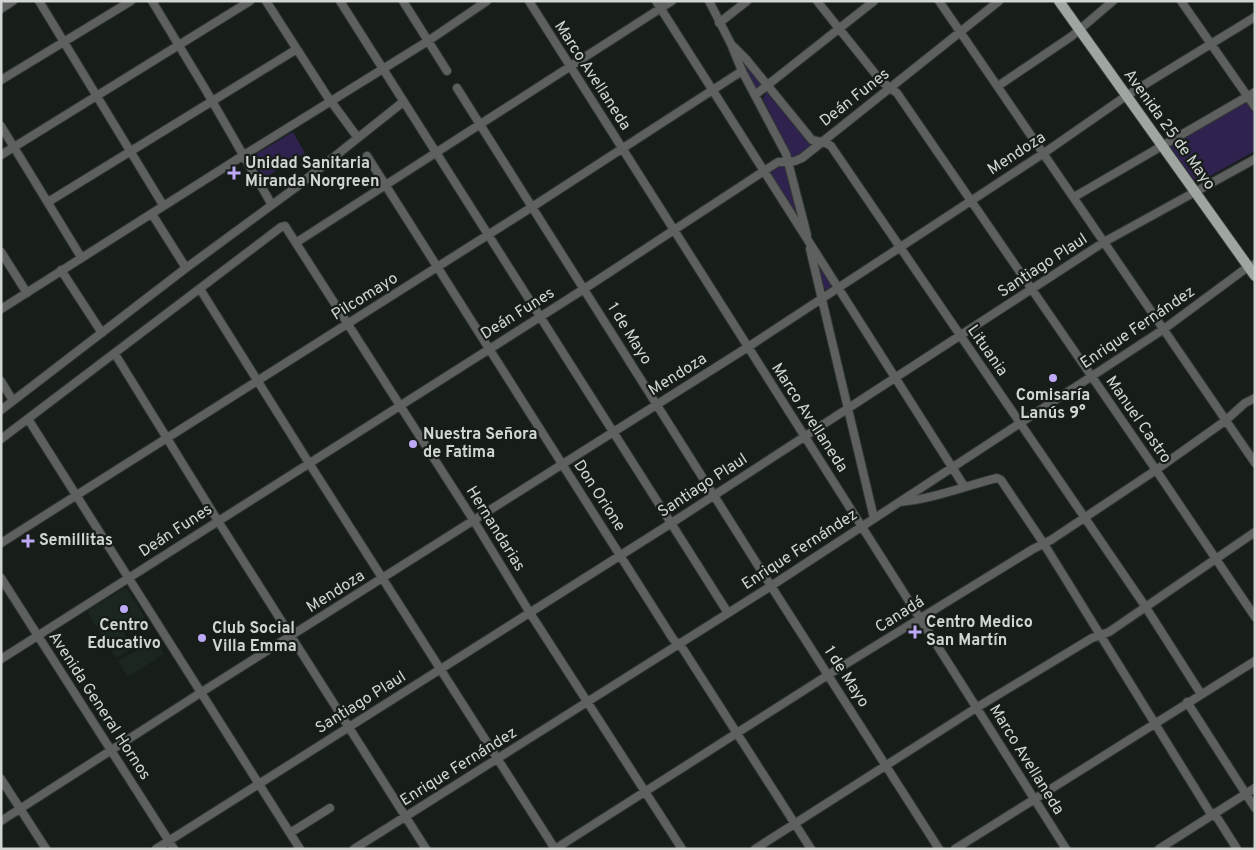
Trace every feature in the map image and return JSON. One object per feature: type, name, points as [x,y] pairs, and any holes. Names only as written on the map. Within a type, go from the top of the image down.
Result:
[{"type":"main road","name":"Avenida 25 de Mayo","points":[[1059,1],[1161,146],[1252,266],[1255,276]]},
{"type":"street","points":[[1,9],[13,1]]},
{"type":"street","points":[[39,1],[164,206]]},
{"type":"street","points":[[1,80],[131,1]]},
{"type":"street","points":[[152,1],[272,204]]},
{"type":"street","points":[[1,155],[250,1]]},
{"type":"street","points":[[266,1],[358,138]]},
{"type":"street","points":[[340,1],[728,614]]},
{"type":"street","points":[[403,1],[447,72]]},
{"type":"street","points":[[1,309],[81,257],[428,41],[487,1]]},
{"type":"street","name":"Marco Avellaneda","points":[[529,1],[1066,849]]},
{"type":"street","points":[[297,242],[570,67],[659,5],[672,1]]},
{"type":"street","points":[[708,1],[789,160],[874,518]]},
{"type":"street","points":[[719,23],[747,1]]},
{"type":"street","name":"Manuel Castro","points":[[817,1],[881,82],[897,93],[1156,470],[1255,618]]},
{"type":"street","points":[[755,95],[840,30],[874,1]]},
{"type":"street","points":[[939,1],[1255,463]]},
{"type":"street","name":"Deán Funes","points":[[1,658],[584,289],[778,162],[795,161],[802,158],[999,1]]},
{"type":"street","points":[[998,86],[1079,30],[1113,1]]},
{"type":"street","points":[[1181,1],[1251,95],[1255,107]]},
{"type":"street","points":[[659,5],[964,486]]},
{"type":"street","name":"Mendoza","points":[[1,820],[614,433],[1044,153],[1126,96],[1255,17]]},
{"type":"street","name":"Lituania","points":[[731,44],[812,140],[831,146],[1144,606],[1201,694]]},
{"type":"street","points":[[48,202],[297,48]]},
{"type":"street","name":"Pilcomayo","points":[[1,543],[532,207],[742,71]]},
{"type":"street","name":"1 de Mayo","points":[[457,88],[939,849]]},
{"type":"street","points":[[1074,197],[1251,95]]},
{"type":"street","points":[[1,410],[186,268],[295,188],[403,102]]},
{"type":"street","points":[[1,126],[81,257]]},
{"type":"street","name":"Don Orione","points":[[367,156],[673,639],[683,649],[811,849]]},
{"type":"street","name":"Santiago Plaul","points":[[156,849],[621,556],[1104,242],[1255,159]]},
{"type":"street","points":[[152,214],[186,268]]},
{"type":"street","name":"Hernandarias","points":[[200,289],[283,226],[287,227],[474,521],[530,613],[682,849]]},
{"type":"street","points":[[1,252],[27,293]]},
{"type":"street","name":"Enrique Fernández","points":[[354,849],[728,614],[953,468],[1164,329],[1252,266]]},
{"type":"street","points":[[61,270],[102,333]]},
{"type":"street","points":[[1,439],[200,289],[555,849]]},
{"type":"street","points":[[115,354],[218,521],[426,849]]},
{"type":"street","points":[[1,381],[13,401]]},
{"type":"street","name":"Canadá","points":[[555,849],[828,675],[1044,544],[1156,470],[1255,398]]},
{"type":"street","points":[[28,419],[300,849]]},
{"type":"street","points":[[898,502],[919,500],[997,478],[1001,480],[1044,544],[1209,810],[1218,819],[1237,849]]},
{"type":"street","points":[[755,849],[976,708],[1092,638],[1109,632],[1144,606],[1255,532]]},
{"type":"street","name":"Avenida General Hornos","points":[[1,578],[174,849]]},
{"type":"street","points":[[955,849],[1255,661]]},
{"type":"street","points":[[1187,702],[1255,808]]},
{"type":"street","points":[[1,779],[46,849]]},
{"type":"street","points":[[1159,849],[1255,788]]},
{"type":"street","points":[[290,833],[330,808]]},
{"type":"shaded area","points":[[744,61],[763,84],[758,89],[756,89],[741,65]]},
{"type":"shaded area","points":[[766,92],[771,94],[813,144],[811,148],[794,159],[791,157],[763,99]]},
{"type":"shaded area","points":[[1247,101],[1255,113],[1255,151],[1196,184],[1167,146]]},
{"type":"shaded area","points":[[293,132],[305,153],[264,178],[251,157]]},
{"type":"shaded area","points":[[787,165],[799,215],[797,216],[770,176],[772,171]]},
{"type":"shaded area","points":[[819,266],[832,285],[827,290],[824,288]]},
{"type":"shaded area","points":[[123,589],[127,589],[145,618],[123,631],[133,648],[116,658],[87,611]]},
{"type":"shaded area","points":[[156,639],[164,654],[128,677],[118,661]]},
{"type":"place","name":"Unidad Sanitaria Miranda Norgreen","points":[[234,173]]},
{"type":"place","name":"Comisaría Lanús 9°","points":[[1053,378]]},
{"type":"place","name":"Nuestra Señora de Fatima","points":[[413,444]]},
{"type":"place","name":"Semillitas","points":[[28,541]]},
{"type":"place","name":"Centro Educativo","points":[[124,609]]},
{"type":"place","name":"Centro Medico San Martín","points":[[915,632]]},
{"type":"place","name":"Club Social Villa Emma","points":[[202,638]]}]
